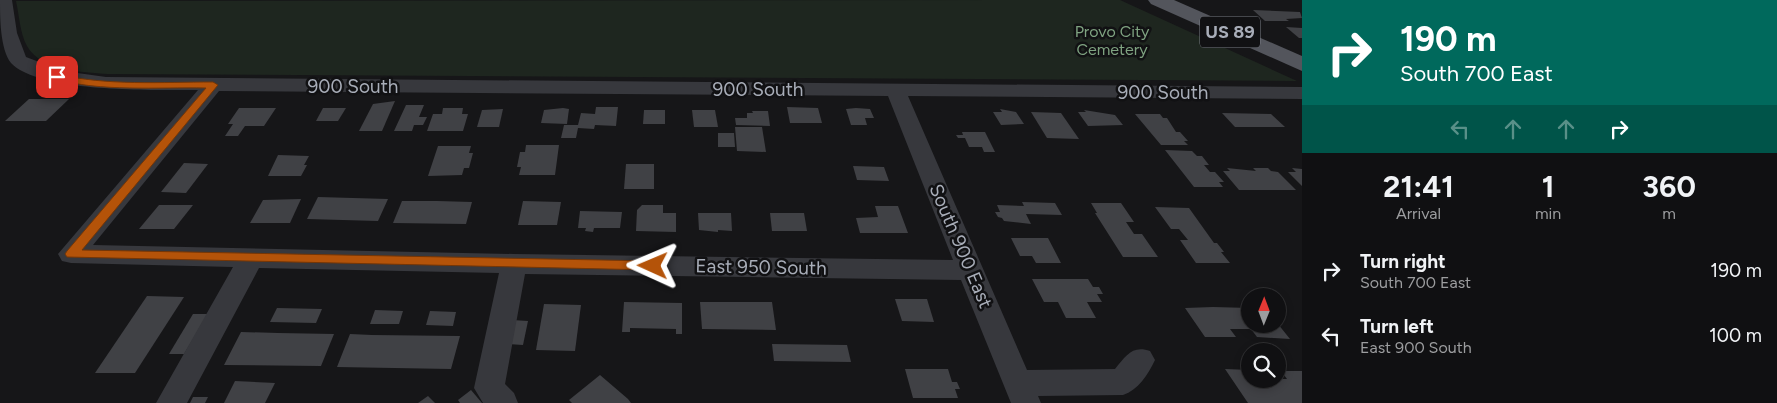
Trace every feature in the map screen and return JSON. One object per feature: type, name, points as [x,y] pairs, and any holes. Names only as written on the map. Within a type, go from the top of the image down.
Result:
[{"type":"main road","name":"US 89","points":[[1158,0],[1302,64]]},
{"type":"street","name":"900 South","points":[[4,0],[8,34],[18,60],[43,73],[71,80],[137,84],[213,85],[1302,93]]},
{"type":"street","name":"East 950 South","points":[[213,85],[71,254],[514,264],[971,270]]},
{"type":"street","name":"South 900 East","points":[[896,90],[1022,393]]},
{"type":"street","points":[[171,403],[251,258]]},
{"type":"street","points":[[502,403],[489,388],[514,264]]},
{"type":"street","points":[[1022,393],[1123,382],[1140,360]]},
{"type":"green space","name":"Provo City Cemetery","points":[[1120,0],[1297,81],[108,74],[63,69],[42,61],[33,54],[23,36],[16,1]]},
{"type":"building","points":[[1253,10],[1300,12],[1302,18],[1286,19],[1289,21],[1265,21]]},
{"type":"building","points":[[1286,27],[1302,28],[1302,38],[1299,38]]},
{"type":"building","points":[[29,99],[69,99],[46,121],[5,121]]},
{"type":"building","points":[[395,101],[382,131],[359,131],[373,104]]},
{"type":"building","points":[[406,105],[424,105],[419,117],[427,117],[423,125],[414,125],[412,131],[394,131]]},
{"type":"building","points":[[596,107],[618,107],[616,126],[595,125],[594,129],[578,128],[576,138],[561,138],[564,125],[578,125],[581,113],[595,114]]},
{"type":"building","points":[[787,107],[818,108],[822,123],[790,123]]},
{"type":"building","points":[[239,108],[276,108],[264,126],[245,126],[238,136],[225,136],[233,124],[228,124]]},
{"type":"building","points":[[323,108],[346,108],[338,121],[316,121]]},
{"type":"building","points":[[443,108],[463,108],[462,114],[468,114],[463,131],[427,131],[433,114],[442,114]]},
{"type":"building","points":[[503,109],[499,127],[477,127],[482,110]]},
{"type":"building","points":[[569,109],[567,124],[541,123],[544,110]]},
{"type":"building","points":[[846,109],[870,109],[874,118],[865,118],[867,125],[851,125]]},
{"type":"building","points":[[1000,109],[1016,112],[1024,124],[1001,125],[993,112],[1002,112]]},
{"type":"building","points":[[644,110],[665,110],[665,124],[643,124]]},
{"type":"building","points":[[692,110],[715,110],[718,127],[694,127]]},
{"type":"building","points":[[1084,110],[1115,115],[1123,125],[1088,126],[1078,112],[1086,112]]},
{"type":"building","points":[[752,111],[768,111],[770,126],[736,125],[735,118],[747,118],[747,113],[753,113]]},
{"type":"building","points":[[1031,112],[1061,113],[1079,139],[1047,138]]},
{"type":"building","points":[[1222,113],[1271,114],[1285,127],[1235,127]]},
{"type":"building","points":[[1135,114],[1160,114],[1163,118],[1167,118],[1176,132],[1180,132],[1188,141],[1184,141],[1188,145],[1161,145]]},
{"type":"building","points":[[735,127],[762,127],[766,152],[737,151]]},
{"type":"building","points":[[962,132],[985,132],[995,152],[984,152],[982,147],[969,147],[965,138],[958,138],[956,135],[963,135]]},
{"type":"building","points":[[718,133],[734,133],[735,147],[718,147]]},
{"type":"building","points":[[526,145],[559,145],[555,175],[519,175],[521,167],[517,167],[520,152],[525,152]]},
{"type":"building","points":[[438,146],[471,146],[469,153],[473,153],[469,168],[464,168],[462,175],[428,176]]},
{"type":"building","points":[[1165,150],[1192,151],[1197,156],[1202,156],[1209,165],[1204,165],[1210,172],[1215,172],[1224,182],[1219,182],[1223,187],[1194,187]]},
{"type":"building","points":[[278,155],[309,156],[301,176],[268,176]]},
{"type":"building","points":[[184,163],[208,164],[186,193],[161,192]]},
{"type":"building","points":[[626,164],[654,164],[654,189],[624,189]]},
{"type":"building","points":[[853,166],[884,167],[889,181],[857,180]]},
{"type":"building","points":[[1227,168],[1256,171],[1253,168],[1268,168],[1271,171],[1278,172],[1296,190],[1239,190],[1223,171],[1230,171]]},
{"type":"building","points":[[1292,168],[1302,169],[1302,186],[1288,172],[1296,172]]},
{"type":"building","points":[[318,197],[388,199],[378,221],[307,219]]},
{"type":"building","points":[[301,199],[290,223],[250,223],[263,200]]},
{"type":"building","points":[[402,201],[472,202],[466,224],[393,223]]},
{"type":"building","points":[[523,201],[561,202],[557,225],[518,225]]},
{"type":"building","points":[[1022,202],[1055,203],[1062,215],[1026,214],[1031,224],[1004,221],[995,212],[1000,212],[997,205],[1024,206]]},
{"type":"building","points":[[1091,203],[1121,203],[1134,222],[1126,222],[1134,234],[1142,234],[1158,257],[1123,257],[1095,213],[1097,213]]},
{"type":"building","points":[[159,205],[193,205],[174,229],[139,229]]},
{"type":"building","points":[[642,205],[663,205],[663,213],[676,213],[676,232],[636,231],[637,210]]},
{"type":"building","points":[[875,206],[898,206],[908,233],[860,233],[856,218],[878,217]]},
{"type":"building","points":[[1155,207],[1189,208],[1214,243],[1217,243],[1224,252],[1221,252],[1230,263],[1196,263],[1180,240],[1188,240],[1179,229],[1171,229]]},
{"type":"building","points":[[580,211],[622,212],[620,228],[594,228],[593,232],[585,231],[586,228],[578,228]]},
{"type":"building","points":[[698,213],[731,213],[732,231],[699,230]]},
{"type":"building","points":[[770,213],[804,213],[807,231],[772,231]]},
{"type":"building","points":[[1011,238],[1048,238],[1061,263],[1036,263],[1032,256],[1020,256]]},
{"type":"building","points":[[1032,279],[1088,279],[1093,287],[1099,287],[1103,294],[1097,294],[1102,302],[1087,302],[1096,318],[1066,318],[1058,302],[1044,302]]},
{"type":"building","points":[[147,296],[184,297],[135,373],[95,373]]},
{"type":"building","points":[[895,299],[927,299],[934,322],[902,321]]},
{"type":"building","points":[[624,302],[682,303],[682,334],[676,334],[676,329],[630,328],[630,332],[622,332]]},
{"type":"building","points":[[700,302],[772,302],[776,330],[702,329]]},
{"type":"building","points":[[544,304],[581,305],[575,351],[536,350]]},
{"type":"building","points":[[277,308],[322,309],[316,323],[270,322]]},
{"type":"building","points":[[1185,308],[1241,308],[1241,329],[1230,329],[1236,337],[1205,337]]},
{"type":"building","points":[[375,310],[403,311],[399,324],[370,324]]},
{"type":"building","points":[[430,311],[456,312],[453,326],[426,325]]},
{"type":"building","points":[[193,314],[208,314],[184,354],[169,354]]},
{"type":"building","points":[[512,320],[528,321],[523,345],[506,344]]},
{"type":"building","points":[[241,332],[334,334],[321,366],[224,365]]},
{"type":"building","points":[[1254,333],[1285,333],[1290,339],[1257,337]]},
{"type":"building","points":[[350,334],[460,336],[451,369],[337,367]]},
{"type":"building","points":[[772,344],[847,345],[851,362],[774,361]]},
{"type":"building","points":[[905,369],[948,369],[952,382],[957,382],[960,389],[955,389],[958,398],[913,398]]},
{"type":"building","points":[[1225,369],[1241,370],[1241,388],[1286,388],[1286,371],[1302,371],[1302,403],[1248,403]]},
{"type":"building","points":[[600,375],[631,403],[572,403],[569,400]]},
{"type":"building","points":[[235,381],[275,383],[265,403],[224,403]]},
{"type":"building","points":[[471,390],[482,403],[460,403],[458,400]]},
{"type":"building","points":[[428,396],[435,403],[418,403]]},
{"type":"building","points":[[193,397],[208,397],[205,403],[190,403]]},
{"type":"route","points":[[57,77],[71,80],[137,84],[213,85],[71,254],[653,266]]}]
